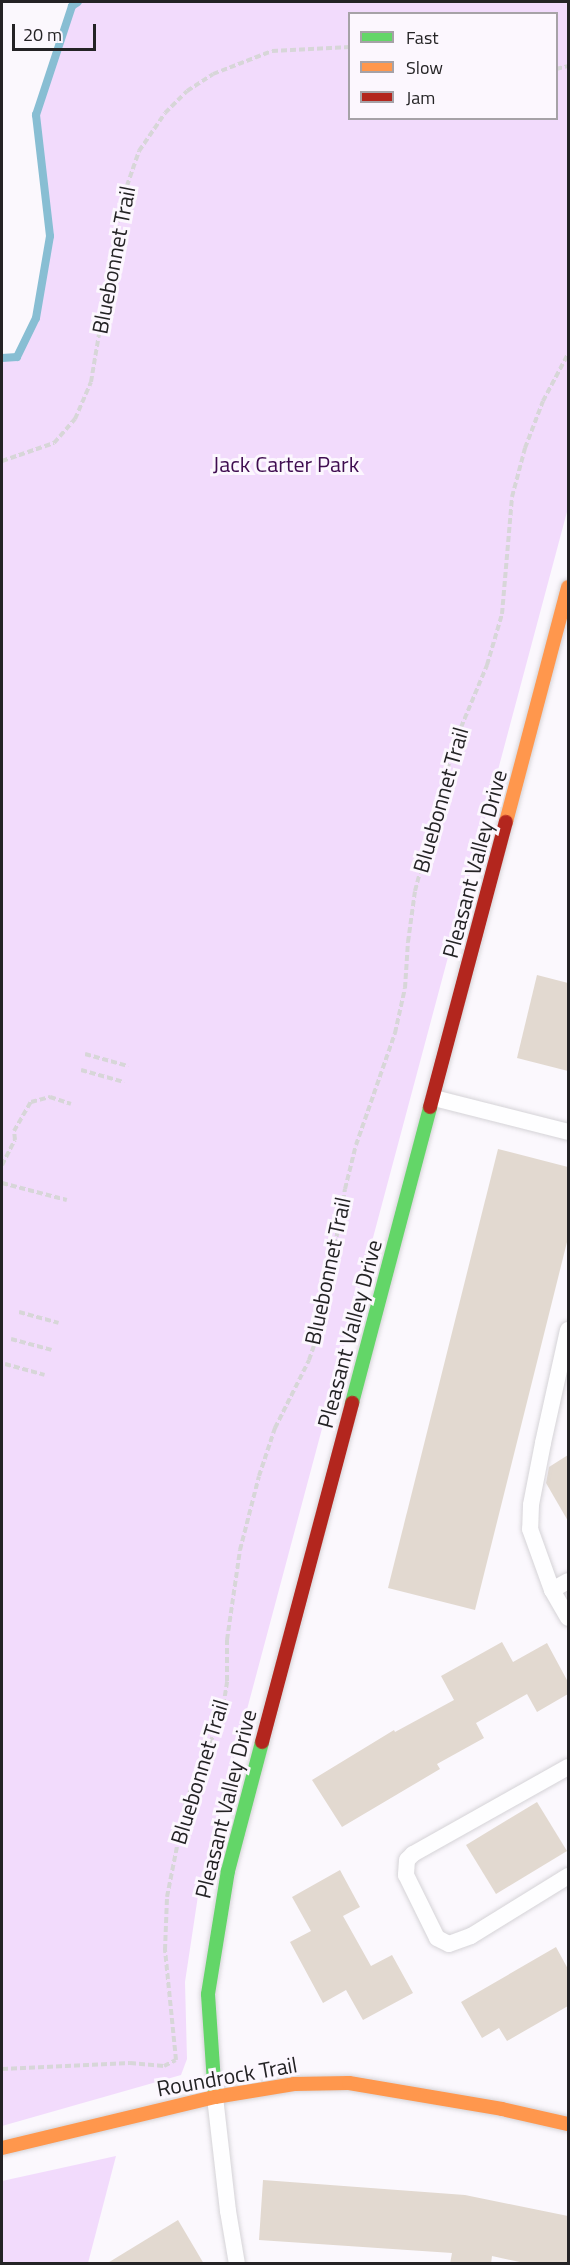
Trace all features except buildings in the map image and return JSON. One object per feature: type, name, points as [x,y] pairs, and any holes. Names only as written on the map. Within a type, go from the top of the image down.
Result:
[{"type":"street","name":"Pleasant Valley Drive","points":[[215,2097],[208,1994],[228,1872],[568,587]]},
{"type":"street","name":"Roundrock Trail","points":[[2,2148],[215,2097],[294,2084],[349,2083],[502,2109],[568,2124]]},
{"type":"lane","points":[[434,1098],[568,1131]]},
{"type":"lane","points":[[568,1330],[531,1505],[530,1529],[552,1590],[568,1618]]},
{"type":"lane","points":[[552,1590],[568,1581]]},
{"type":"lane","points":[[568,1767],[412,1854],[407,1860],[406,1875],[437,1938],[448,1944],[471,1936],[568,1876]]},
{"type":"lane","points":[[215,2097],[237,2264]]},
{"type":"path","name":"Bluebonnet Trail","points":[[2,461],[54,443],[75,419],[91,382],[121,202],[139,151],[165,113],[187,91],[213,74],[272,51],[348,47]]},
{"type":"path","name":"Bluebonnet Trail","points":[[2,2069],[130,2063],[164,2066],[176,2060],[165,1950],[167,1897],[186,1801],[222,1714],[227,1681],[228,1631],[240,1550],[259,1476],[275,1428],[309,1360],[321,1325],[345,1189],[356,1145],[395,1033],[405,988],[415,891],[454,744],[487,665],[502,614],[512,497],[525,448],[543,401],[568,354]]},
{"type":"path","points":[[85,1054],[128,1066]]},
{"type":"path","points":[[81,1070],[124,1082]]},
{"type":"path","points":[[2,1166],[15,1140],[14,1131],[31,1102],[50,1097],[71,1104]]},
{"type":"path","points":[[2,1183],[67,1200]]},
{"type":"path","points":[[19,1312],[59,1323]]},
{"type":"path","points":[[11,1339],[52,1350]]},
{"type":"path","points":[[5,1364],[45,1375]]},
{"type":"green space","name":"Jack Carter Park","points":[[78,2],[568,2],[568,508],[199,1889],[185,1982],[187,2059],[181,2075],[2,2126],[2,358],[17,357],[37,318],[50,236],[36,115],[72,6]]},
{"type":"green space","points":[[116,2156],[88,2263],[2,2263],[2,2181]]},
{"type":"waterway","points":[[2,358],[17,357],[36,318],[50,236],[36,115],[72,6],[78,2]]},
{"type":"traffic: fast","points":[[352,1403],[430,1107]]},
{"type":"traffic: fast","points":[[215,2097],[208,1994],[228,1871],[262,1742]]},
{"type":"traffic: slow","points":[[506,822],[568,587]]},
{"type":"traffic: slow","points":[[2,2148],[215,2097],[294,2084],[349,2083],[502,2109],[568,2124]]},
{"type":"traffic: jam","points":[[430,1107],[506,822]]},
{"type":"traffic: jam","points":[[262,1742],[352,1403]]}]
